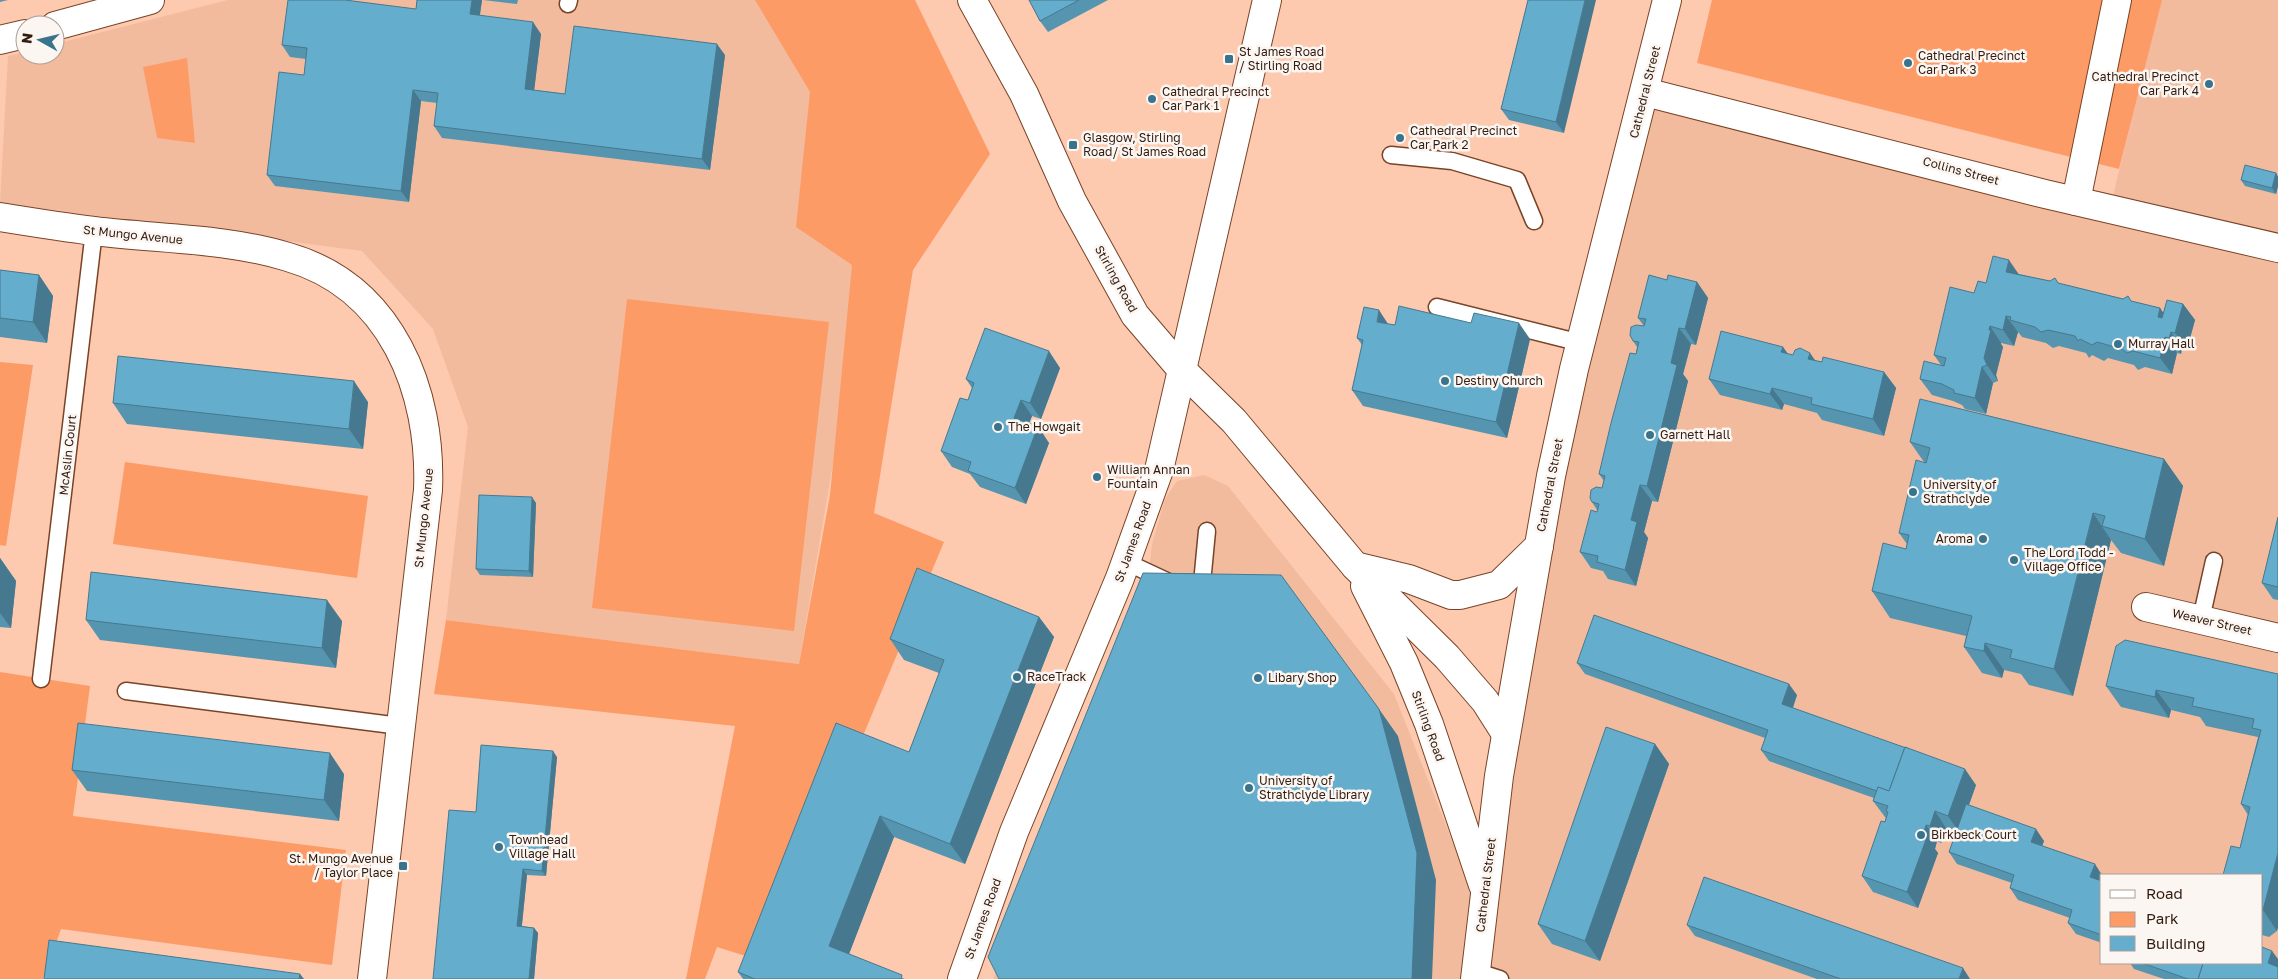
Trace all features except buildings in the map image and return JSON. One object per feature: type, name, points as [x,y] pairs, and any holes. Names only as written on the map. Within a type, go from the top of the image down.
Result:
[{"type":"street","points":[[65,23],[150,0]]},
{"type":"street","name":"Stirling Road","points":[[972,0],[1024,94],[1072,201],[1135,315],[1182,370],[1234,421],[1355,566],[1447,657],[1485,702],[1506,734]]},
{"type":"street","name":"St James Road","points":[[962,979],[1014,832],[1126,562],[1159,470],[1267,0]]},
{"type":"street","name":"Cathedral Street","points":[[1483,976],[1486,894],[1499,776],[1551,476],[1581,343],[1667,0]]},
{"type":"street","points":[[2076,201],[2117,0]]},
{"type":"street","points":[[0,40],[15,36]]},
{"type":"street","name":"Collins Street","points":[[1645,92],[2076,201],[2278,248]]},
{"type":"street","name":"St Mungo Avenue","points":[[0,217],[94,231],[253,249],[290,257],[322,271],[348,286],[378,316],[394,338],[412,375],[423,410],[430,456],[428,490],[372,979]]},
{"type":"street","points":[[1355,566],[1409,579],[1451,595],[1460,595],[1499,585],[1539,546]]},
{"type":"street","name":"Stirling Road","points":[[1355,566],[1404,663],[1429,724],[1486,894]]},
{"type":"street","name":"Weaver Street","points":[[2146,607],[2278,638]]},
{"type":"lane","points":[[1391,155],[1452,161],[1517,180],[1534,221]]},
{"type":"lane","name":"McAslin Court","points":[[41,679],[94,231]]},
{"type":"lane","points":[[1437,307],[1581,343]]},
{"type":"lane","points":[[1126,562],[1171,583],[1202,583],[1207,531]]},
{"type":"lane","points":[[2201,619],[2214,561]]},
{"type":"lane","points":[[126,691],[400,726]]},
{"type":"shaded area","points":[[228,0],[799,0],[895,97],[799,664],[446,620],[468,427],[433,329],[362,251],[0,203],[8,56],[15,54],[15,65],[65,65],[65,41]]},
{"type":"shaded area","name":"University of Strathclyde","points":[[2161,0],[2278,0],[2278,979],[993,979],[1143,624],[1152,544],[1165,499],[1177,481],[1204,475],[1228,486],[1394,694],[1482,916],[1499,776],[1645,92],[2110,208]]},
{"type":"green space","points":[[755,0],[915,0],[990,154],[913,270],[874,513],[944,542],[768,963],[717,947],[705,979],[686,979],[735,726],[434,694],[446,620],[799,664],[830,495],[852,265],[796,227],[810,92]]},
{"type":"green space","points":[[1712,0],[2162,0],[2119,169],[1697,63]]},
{"type":"green space","points":[[187,58],[195,143],[157,138],[143,67]]},
{"type":"green space","points":[[627,299],[829,322],[794,631],[592,608]]},
{"type":"green space","points":[[0,362],[33,365],[6,546],[0,545]]},
{"type":"green space","points":[[125,462],[368,496],[357,578],[113,544]]},
{"type":"green space","points":[[0,672],[90,686],[73,816],[346,850],[332,965],[61,929],[43,979],[0,979]]},
{"type":"place","name":"St James Road / Stirling Road","points":[[1229,59]]},
{"type":"place","name":"Cathedral Precinct Car Park 3","points":[[1908,63]]},
{"type":"place","name":"Cathedral Precinct Car Park 4","points":[[2209,84]]},
{"type":"place","name":"Cathedral Precinct Car Park 1","points":[[1152,99]]},
{"type":"place","name":"Cathedral Precinct Car Park 2","points":[[1400,138]]},
{"type":"place","name":"Glasgow, Stirling Road/ St James Road","points":[[1073,145]]},
{"type":"place","name":"Murray Hall","points":[[2118,344]]},
{"type":"place","name":"Destiny Church","points":[[1445,381]]},
{"type":"place","name":"The Howgait","points":[[998,427]]},
{"type":"place","name":"Garnett Hall","points":[[1650,435]]},
{"type":"place","name":"William Annan Fountain","points":[[1097,477]]},
{"type":"place","name":"University of Strathclyde","points":[[1913,492]]},
{"type":"place","name":"Aroma","points":[[1983,539]]},
{"type":"place","name":"The Lord Todd - Village Office","points":[[2014,560]]},
{"type":"place","name":"RaceTrack","points":[[1017,677]]},
{"type":"place","name":"Libary Shop","points":[[1258,678]]},
{"type":"place","name":"University of Strathclyde Library","points":[[1249,788]]},
{"type":"place","name":"Birkbeck Court","points":[[1921,835]]},
{"type":"place","name":"Townhead Village Hall","points":[[499,847]]},
{"type":"place","name":"St. Mungo Avenue / Taylor Place","points":[[403,866]]}]
